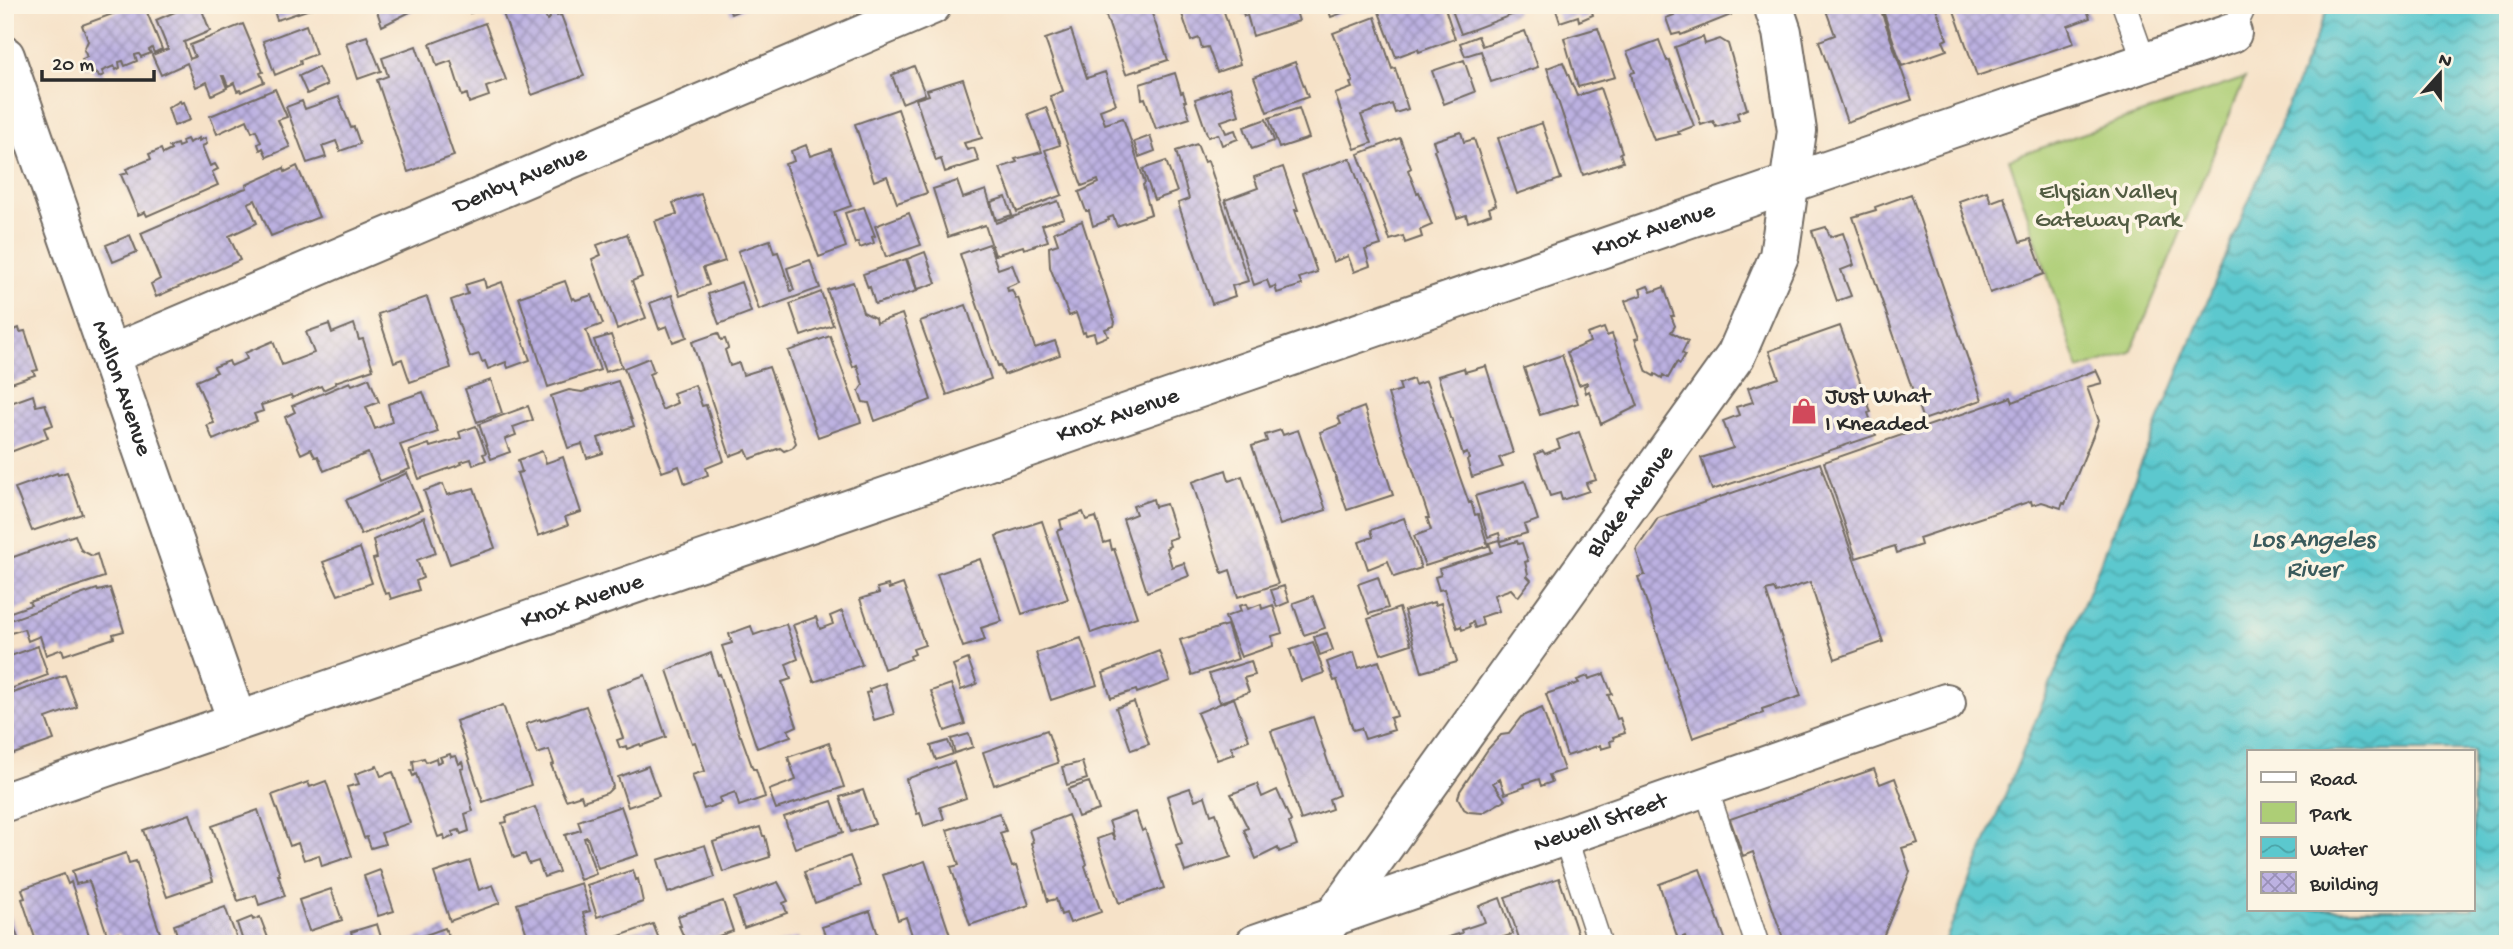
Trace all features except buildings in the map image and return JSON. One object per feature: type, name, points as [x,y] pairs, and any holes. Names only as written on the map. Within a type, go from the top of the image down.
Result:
[{"type":"street","name":"Denby Avenue","points":[[110,355],[932,5]]},
{"type":"street","name":"Blake Avenue","points":[[1323,930],[1736,355],[1779,256],[1797,131],[1782,32],[1773,5]]},
{"type":"street","name":"Knox Avenue","points":[[5,802],[1791,183],[2145,64],[2238,19]]},
{"type":"street","name":"Mellon Avenue","points":[[5,56],[237,721]]},
{"type":"street","name":"Newell Street","points":[[1255,944],[1323,930],[1565,836],[1946,703]]},
{"type":"lane","points":[[2124,5],[2145,64]]},
{"type":"lane","points":[[1706,788],[1757,944]]},
{"type":"lane","points":[[1565,836],[1600,944]]},
{"type":"green space","name":"Elysian Valley Gateway Park","points":[[2245,78],[2131,352],[2079,370],[2009,159]]},
{"type":"water","name":"Los Angeles River","points":[[2329,5],[2508,5],[2508,944],[1944,944]]},
{"type":"place","name":"Just What I Kneaded","points":[[1804,411]]}]
